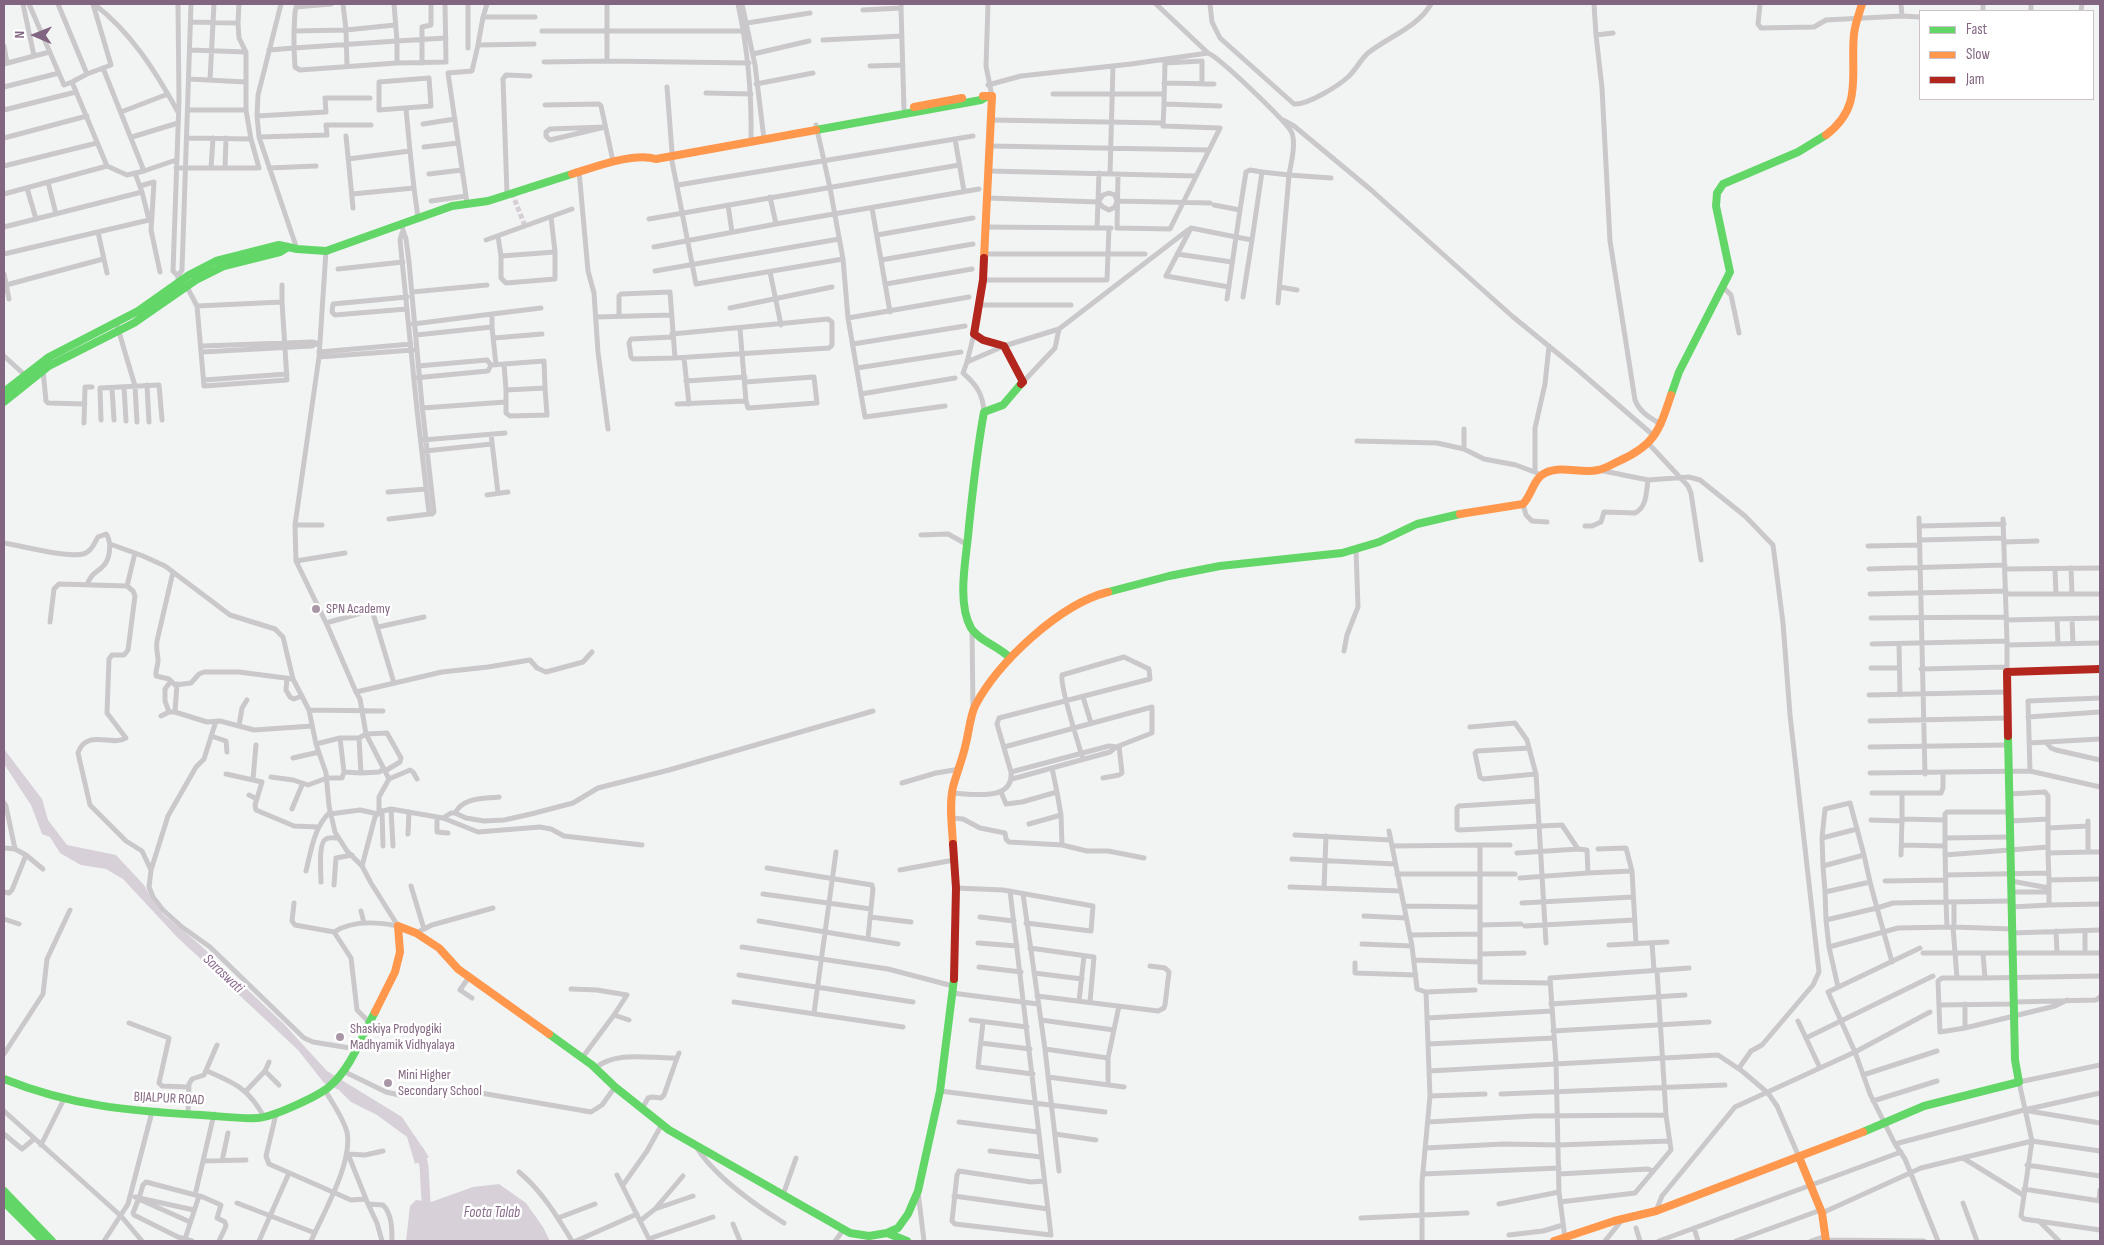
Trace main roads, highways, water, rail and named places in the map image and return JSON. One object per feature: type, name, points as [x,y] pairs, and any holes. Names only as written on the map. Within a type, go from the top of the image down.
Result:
[{"type":"water","points":[[4,749],[42,799],[48,820],[67,845],[116,855],[144,885],[164,915],[199,944],[284,1024],[327,1071],[402,1117],[429,1157],[415,1164],[407,1137],[377,1115],[351,1102],[339,1090],[324,1083],[298,1050],[177,937],[123,879],[106,869],[81,865],[60,853],[50,837],[42,834],[31,805],[4,764]]},
{"type":"water","name":"Foota Talab","points":[[499,1184],[526,1203],[543,1227],[550,1241],[406,1241],[410,1206],[416,1200],[431,1202],[473,1187]]},
{"type":"waterway","name":"Saraswati","points":[[420,1151],[424,1166],[426,1202]]},
{"type":"tunnel","points":[[512,193],[525,226]]},
{"type":"place","name":"SPN Academy","points":[[316,609]]},
{"type":"place","name":"Shaskiya Prodyogiki Madhyamik Vidhyalaya","points":[[340,1037]]},
{"type":"place","name":"Mini Higher Secondary School","points":[[388,1083]]}]
